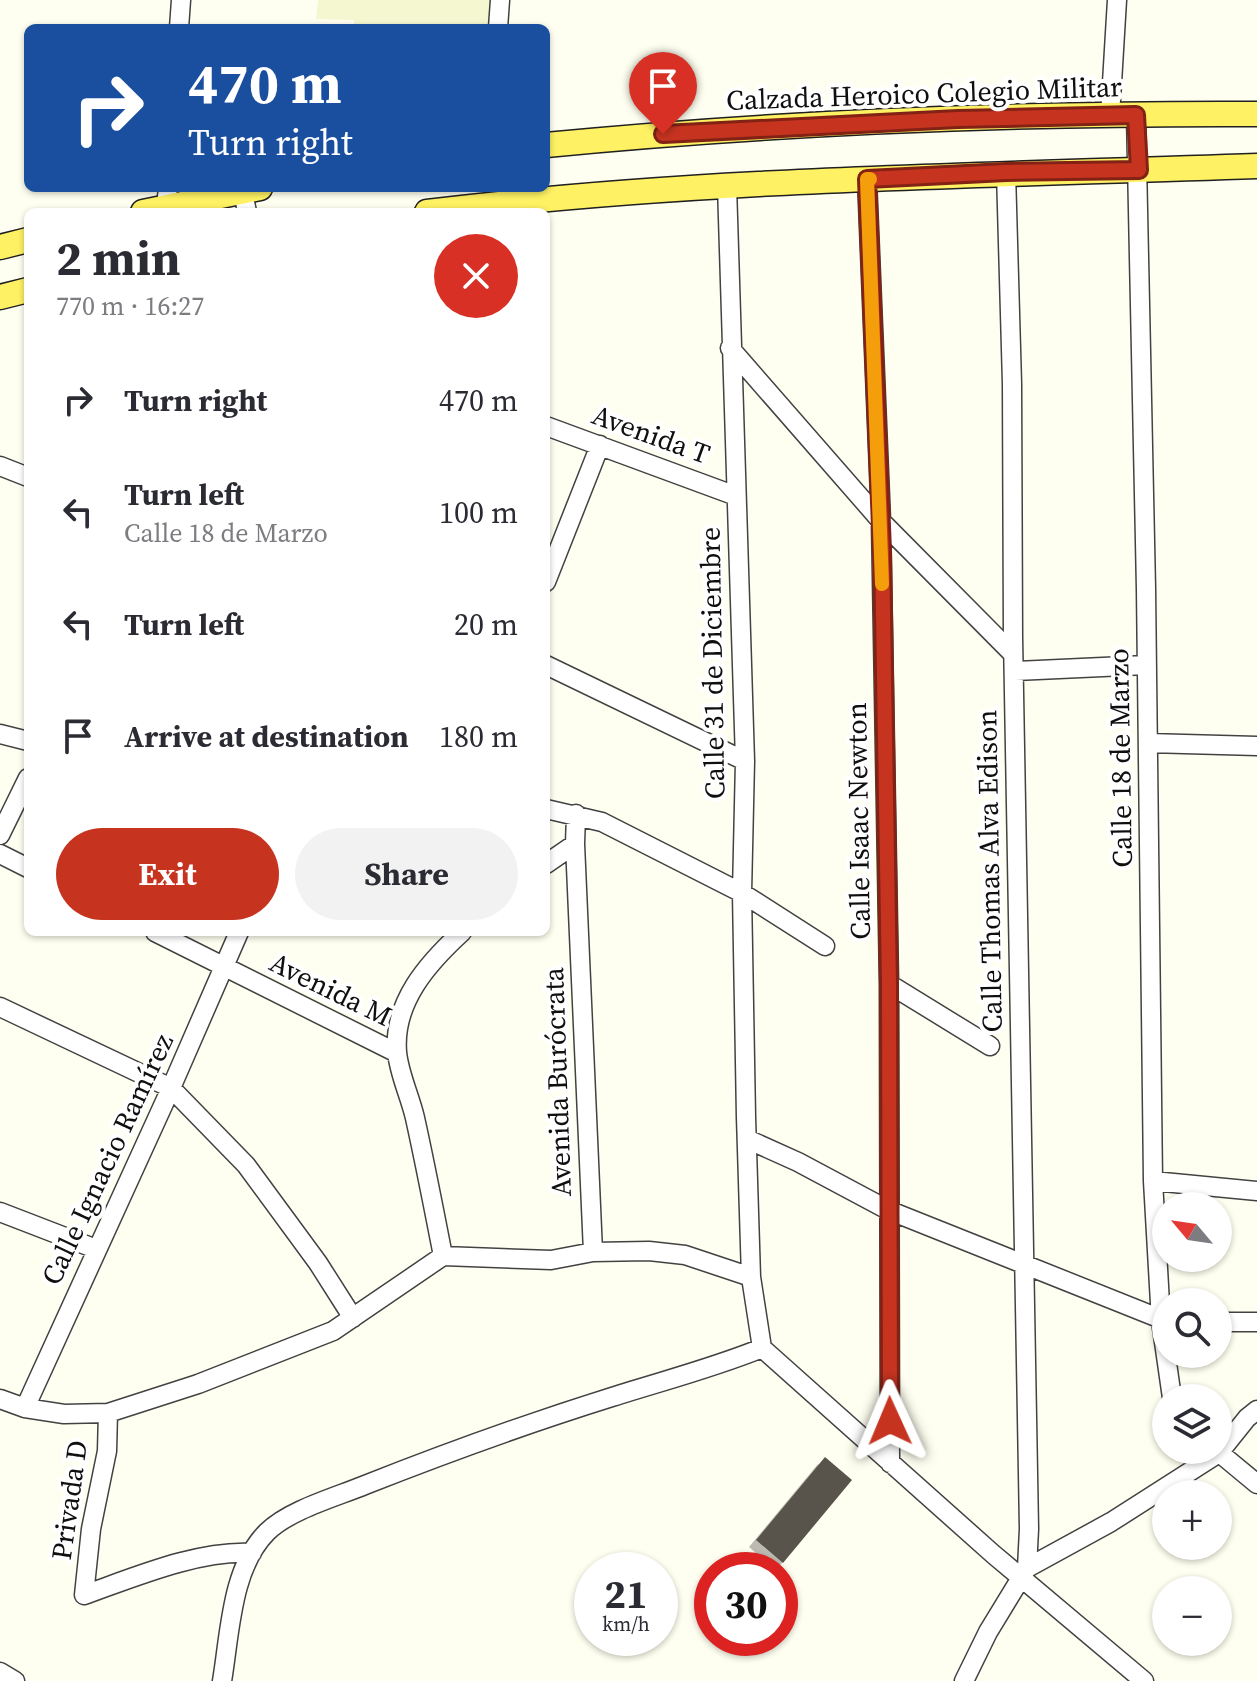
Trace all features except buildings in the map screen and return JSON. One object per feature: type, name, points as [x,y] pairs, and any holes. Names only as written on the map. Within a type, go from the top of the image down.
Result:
[{"type":"main road","name":"Calzada Heroico Colegio Militar","points":[[550,145],[693,131],[1136,115],[1257,114]]},
{"type":"main road","points":[[470,208],[577,196],[727,186],[1006,172],[1257,166]]},
{"type":"main road","points":[[159,202],[250,197]]},
{"type":"main road","points":[[0,247],[24,241]]},
{"type":"main road","points":[[0,297],[24,291]]},
{"type":"street","points":[[179,24],[181,0]]},
{"type":"street","points":[[498,24],[500,0]]},
{"type":"street","points":[[1110,116],[1117,0]]},
{"type":"street","name":"Calle 18 de Marzo","points":[[1136,115],[1153,1181],[1161,1288]]},
{"type":"street","name":"Calle Thomas Alva Edison","points":[[1006,172],[1012,384],[1024,1265],[1023,1573]]},
{"type":"street","name":"Calle Isaac Newton","points":[[867,179],[881,521],[889,984],[890,1463]]},
{"type":"street","name":"Calle 31 de Diciembre","points":[[727,186],[745,761],[742,893],[751,1277],[762,1348]]},
{"type":"street","points":[[730,348],[881,521],[1014,663],[1146,665]]},
{"type":"street","name":"Avenida T","points":[[550,427],[736,496]]},
{"type":"street","points":[[550,572],[600,445]]},
{"type":"street","points":[[0,466],[24,475]]},
{"type":"street","points":[[550,667],[745,761]]},
{"type":"street","points":[[0,734],[24,740]]},
{"type":"street","points":[[1148,743],[1257,746]]},
{"type":"street","points":[[0,835],[24,786]]},
{"type":"street","points":[[550,810],[602,822],[742,893],[825,946]]},
{"type":"street","name":"Avenida Burócrata","points":[[576,814],[593,1252]]},
{"type":"street","points":[[550,861],[575,844]]},
{"type":"street","points":[[0,854],[24,866]]},
{"type":"street","name":"Avenida M","points":[[163,936],[397,1053]]},
{"type":"street","name":"Calle Ignacio Ramírez","points":[[25,1408],[237,936]]},
{"type":"street","points":[[443,1256],[414,1116],[397,1053],[402,1016],[414,986],[425,969],[458,936]]},
{"type":"street","points":[[889,984],[990,1046]]},
{"type":"street","points":[[0,1007],[171,1088],[246,1165],[318,1263],[353,1318]]},
{"type":"street","points":[[747,1139],[888,1210],[1152,1317]]},
{"type":"street","points":[[1153,1181],[1257,1191]]},
{"type":"street","points":[[0,1212],[96,1249]]},
{"type":"street","points":[[0,1399],[25,1408],[64,1414],[108,1413],[198,1384],[333,1331],[443,1256],[551,1260],[593,1252],[649,1251],[685,1255],[751,1277]]},
{"type":"street","points":[[1232,1322],[1257,1322]]},
{"type":"street","points":[[222,1681],[240,1581],[252,1553],[268,1531],[300,1511],[404,1470],[762,1348],[890,1463],[1023,1573],[1144,1681]]},
{"type":"street","points":[[1232,1436],[1257,1410]]},
{"type":"street","name":"Privada D","points":[[108,1413],[107,1451],[91,1529],[84,1595],[209,1556],[231,1552],[252,1553]]},
{"type":"street","points":[[1232,1463],[1257,1484]]},
{"type":"street","points":[[964,1681],[1023,1573],[1111,1522],[1198,1464]]},
{"type":"street","points":[[0,1672],[15,1681]]},
{"type":"green space","points":[[318,0],[496,0],[493,24],[354,24],[354,20],[316,19]]},
{"type":"slow traffic","points":[[870,179],[867,179],[882,584]]},
{"type":"route","points":[[663,134],[958,119],[1136,115],[1139,170],[867,179],[882,551],[889,984],[890,1421]]}]
